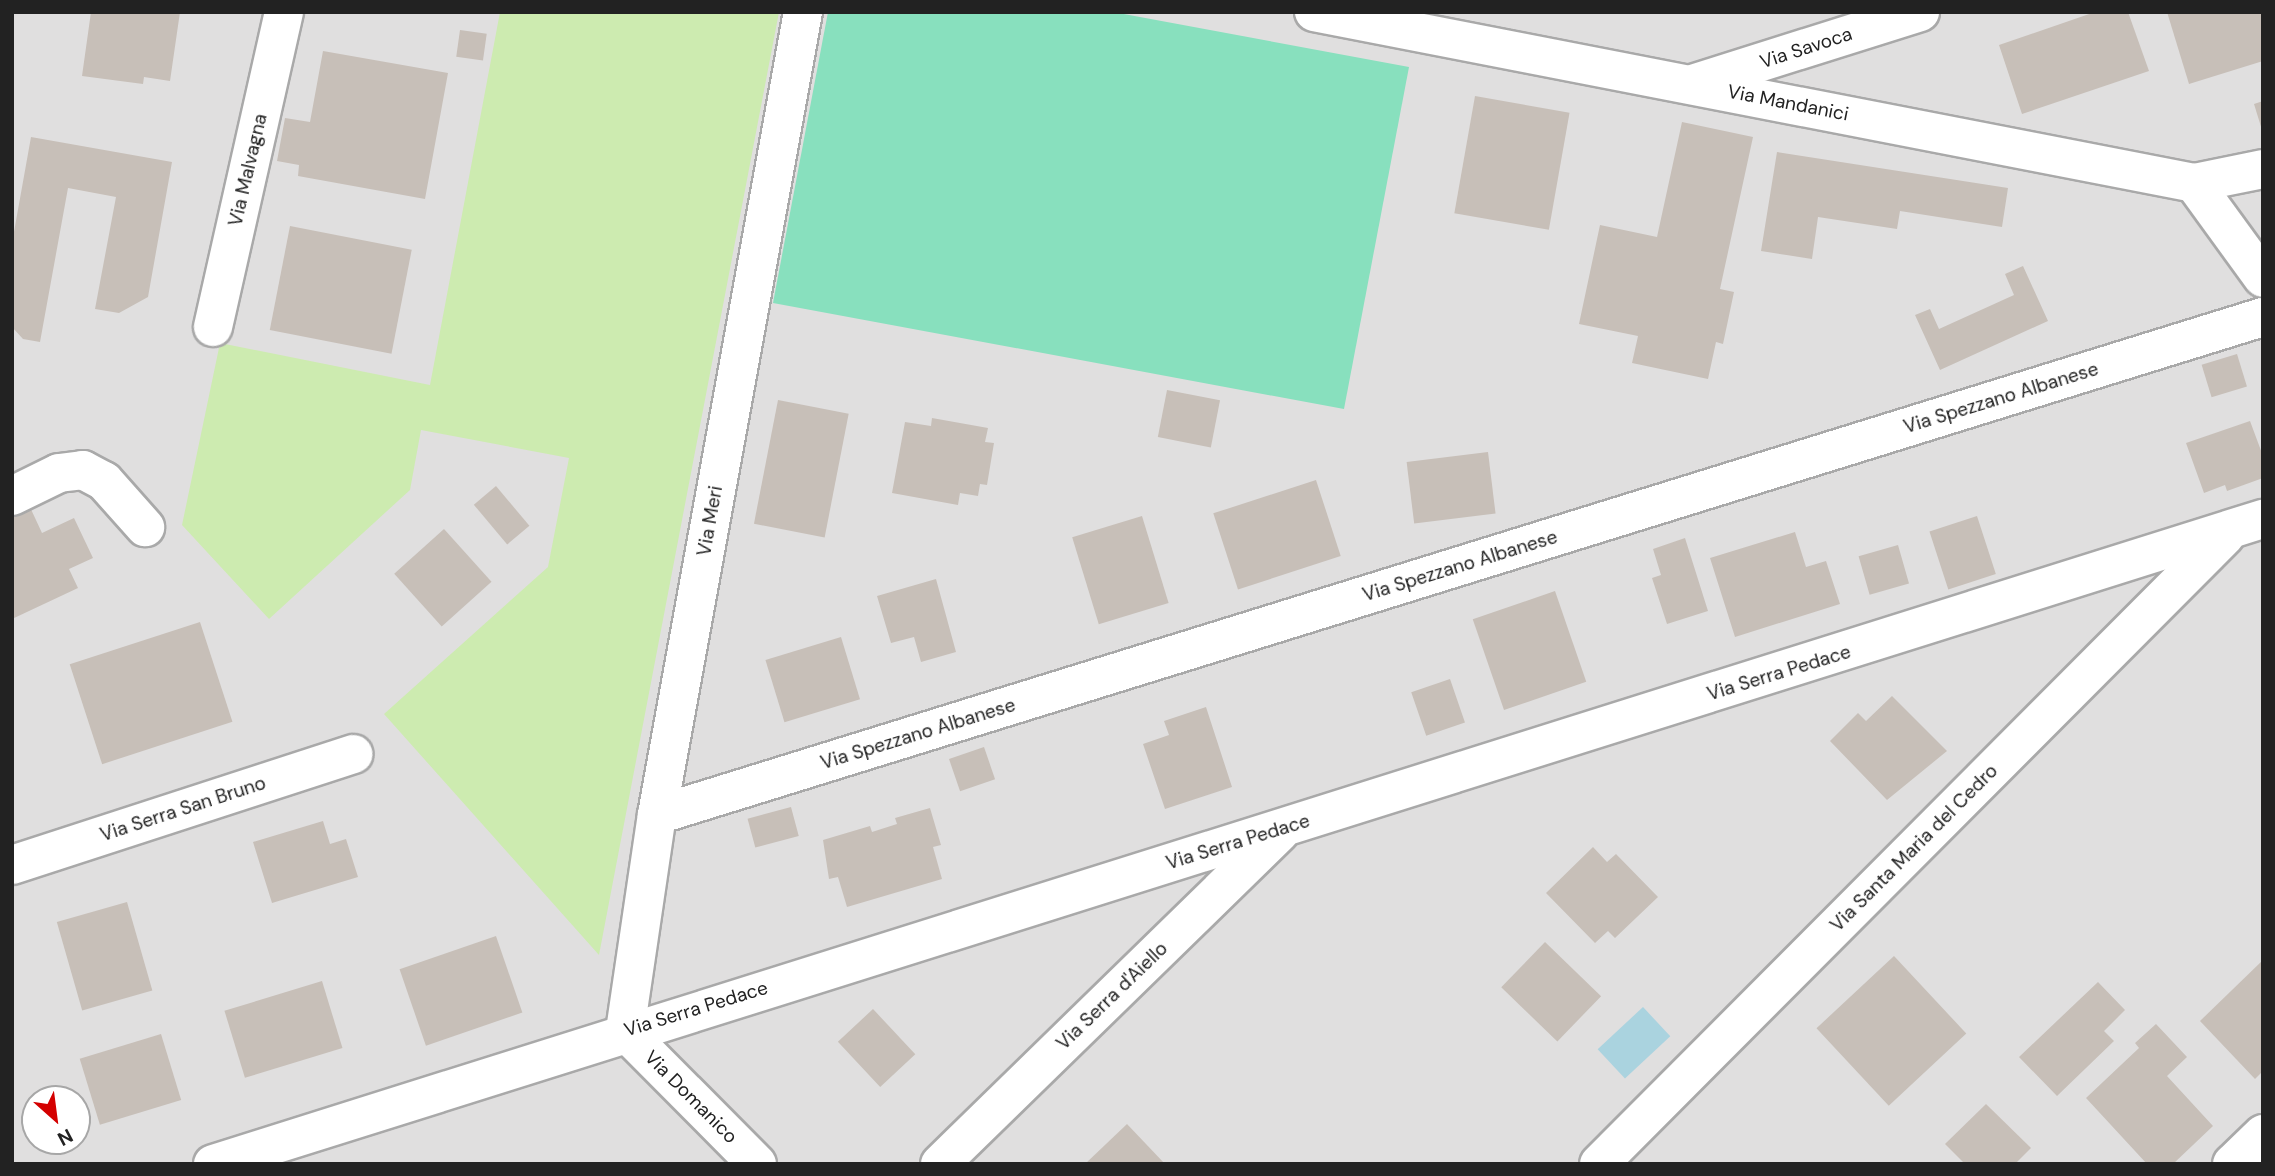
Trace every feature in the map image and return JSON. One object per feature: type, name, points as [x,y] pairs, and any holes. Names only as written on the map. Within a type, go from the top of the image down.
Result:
[{"type":"street","name":"Via Malvagna","points":[[213,327],[284,12]]},
{"type":"street","name":"Via Meri","points":[[625,1031],[657,815],[803,12]]},
{"type":"street","name":"Via Mandanici","points":[[1314,12],[2194,183],[2263,169]]},
{"type":"street","name":"Via Savoca","points":[[1692,84],[1920,12]]},
{"type":"street","points":[[2194,183],[2263,278]]},
{"type":"street","name":"Via Spezzano Albanese","points":[[657,815],[2263,317]]},
{"type":"street","points":[[12,496],[59,473],[83,470],[104,481],[145,527]]},
{"type":"street","name":"Via Serra Pedace","points":[[213,1164],[625,1031],[1284,828],[2246,526]]},
{"type":"street","name":"Via Santa Maria del Cedro","points":[[1599,1164],[2246,526]]},
{"type":"street","name":"Via Serra San Bruno","points":[[12,865],[353,754]]},
{"type":"street","name":"Via Serra d'Aiello","points":[[940,1164],[1284,828]]},
{"type":"street","name":"Via Domanico","points":[[625,1031],[757,1164]]},
{"type":"street","points":[[2232,1164],[2263,1134]]},
{"type":"shaded area","points":[[12,12],[2263,12],[2263,1164],[12,1164]]},
{"type":"green space","points":[[500,12],[779,12],[599,955],[384,714],[548,567],[569,458],[421,430],[410,490],[269,619],[182,525],[220,343],[430,385]]},
{"type":"green space","points":[[828,12],[1113,12],[1409,67],[1344,409],[773,303]]},
{"type":"water","points":[[1643,1007],[1670,1036],[1625,1079],[1598,1049]]},
{"type":"building","points":[[91,12],[180,12],[170,81],[144,77],[143,84],[82,76]]},
{"type":"building","points":[[2095,12],[2128,12],[2149,71],[2022,114],[1999,45]]},
{"type":"building","points":[[2167,12],[2263,12],[2263,61],[2189,84]]},
{"type":"building","points":[[460,30],[487,34],[483,60],[456,57]]},
{"type":"building","points":[[323,51],[448,73],[425,199],[298,176],[299,165],[277,161],[285,118],[310,122]]},
{"type":"building","points":[[1475,96],[1570,113],[1549,230],[1454,213]]},
{"type":"building","points":[[2263,101],[2263,130],[2262,130],[2254,104]]},
{"type":"building","points":[[1682,122],[1753,137],[1720,289],[1734,292],[1723,344],[1716,342],[1708,379],[1632,363],[1638,336],[1579,324],[1600,225],[1657,237]]},
{"type":"building","points":[[31,137],[172,162],[148,297],[119,313],[95,309],[116,197],[68,188],[40,342],[23,339],[12,327],[12,243]]},
{"type":"building","points":[[1777,152],[2008,188],[2002,227],[1900,211],[1897,229],[1818,217],[1812,259],[1761,251]]},
{"type":"building","points":[[290,226],[412,250],[391,354],[270,330]]},
{"type":"building","points":[[2023,266],[2048,321],[1940,370],[1915,315],[1930,309],[1939,329],[2014,295],[2005,274]]},
{"type":"building","points":[[2237,354],[2247,387],[2212,397],[2202,365]]},
{"type":"building","points":[[1167,390],[1220,400],[1211,447],[1158,437]]},
{"type":"building","points":[[778,400],[849,414],[825,537],[754,524]]},
{"type":"building","points":[[932,418],[988,428],[985,442],[994,443],[987,485],[980,484],[978,496],[960,493],[958,505],[892,493],[905,422],[931,426]]},
{"type":"building","points":[[2250,421],[2263,456],[2263,478],[2227,491],[2225,485],[2204,493],[2186,443]]},
{"type":"building","points":[[1488,452],[1496,514],[1414,524],[1407,462]]},
{"type":"building","points":[[1316,480],[1341,556],[1238,589],[1213,513]]},
{"type":"building","points":[[496,486],[529,526],[507,544],[474,505]]},
{"type":"building","points":[[29,505],[42,533],[74,518],[93,558],[69,569],[78,588],[12,619],[12,512]]},
{"type":"building","points":[[1142,516],[1169,603],[1099,624],[1072,537]]},
{"type":"building","points":[[1977,516],[1996,574],[1948,589],[1929,531]]},
{"type":"building","points":[[444,529],[492,582],[442,627],[394,574]]},
{"type":"building","points":[[1795,532],[1806,567],[1826,561],[1840,604],[1735,637],[1710,558]]},
{"type":"building","points":[[1685,538],[1708,611],[1667,624],[1652,578],[1661,575],[1653,549]]},
{"type":"building","points":[[1898,545],[1909,583],[1870,595],[1859,556]]},
{"type":"building","points":[[936,579],[956,652],[921,662],[914,637],[891,643],[877,596]]},
{"type":"building","points":[[1555,591],[1586,682],[1504,710],[1473,619]]},
{"type":"building","points":[[200,622],[232,722],[102,764],[70,664]]},
{"type":"building","points":[[841,637],[860,699],[784,722],[765,660]]},
{"type":"building","points":[[1450,679],[1465,722],[1426,736],[1411,692]]},
{"type":"building","points":[[1892,696],[1947,751],[1887,800],[1830,741],[1858,713],[1866,721]]},
{"type":"building","points":[[1206,707],[1232,787],[1165,809],[1143,744],[1169,735],[1164,721]]},
{"type":"building","points":[[984,747],[995,779],[960,791],[949,759]]},
{"type":"building","points":[[791,807],[799,836],[755,848],[748,819]]},
{"type":"building","points":[[930,808],[941,845],[933,847],[942,879],[847,907],[838,877],[829,879],[823,840],[870,826],[872,832],[897,824],[895,818]]},
{"type":"building","points":[[323,821],[330,844],[346,839],[358,877],[272,903],[253,842]]},
{"type":"building","points":[[1593,847],[1607,862],[1616,854],[1658,897],[1615,938],[1608,931],[1595,943],[1546,893]]},
{"type":"building","points":[[127,902],[152,990],[82,1011],[57,922]]},
{"type":"building","points":[[496,936],[522,1013],[426,1046],[400,969]]},
{"type":"building","points":[[1545,942],[1601,996],[1557,1042],[1501,987]]},
{"type":"building","points":[[1894,956],[1966,1034],[1889,1106],[1816,1028]]},
{"type":"building","points":[[2263,960],[2263,1071],[2255,1079],[2200,1021]]},
{"type":"building","points":[[322,981],[342,1048],[245,1078],[224,1011]]},
{"type":"building","points":[[2098,982],[2125,1010],[2104,1031],[2114,1041],[2057,1096],[2019,1057]]},
{"type":"building","points":[[873,1009],[915,1054],[880,1087],[838,1042]]},
{"type":"building","points":[[2156,1024],[2187,1057],[2167,1076],[2213,1126],[2173,1164],[2147,1164],[2086,1098],[2139,1048],[2135,1043]]},
{"type":"building","points":[[161,1034],[181,1100],[100,1125],[91,1096],[91,1085],[88,1085],[80,1059]]},
{"type":"building","points":[[1986,1104],[2031,1148],[2015,1164],[1965,1164],[1945,1144]]},
{"type":"building","points":[[1127,1124],[1165,1164],[1085,1164]]}]
